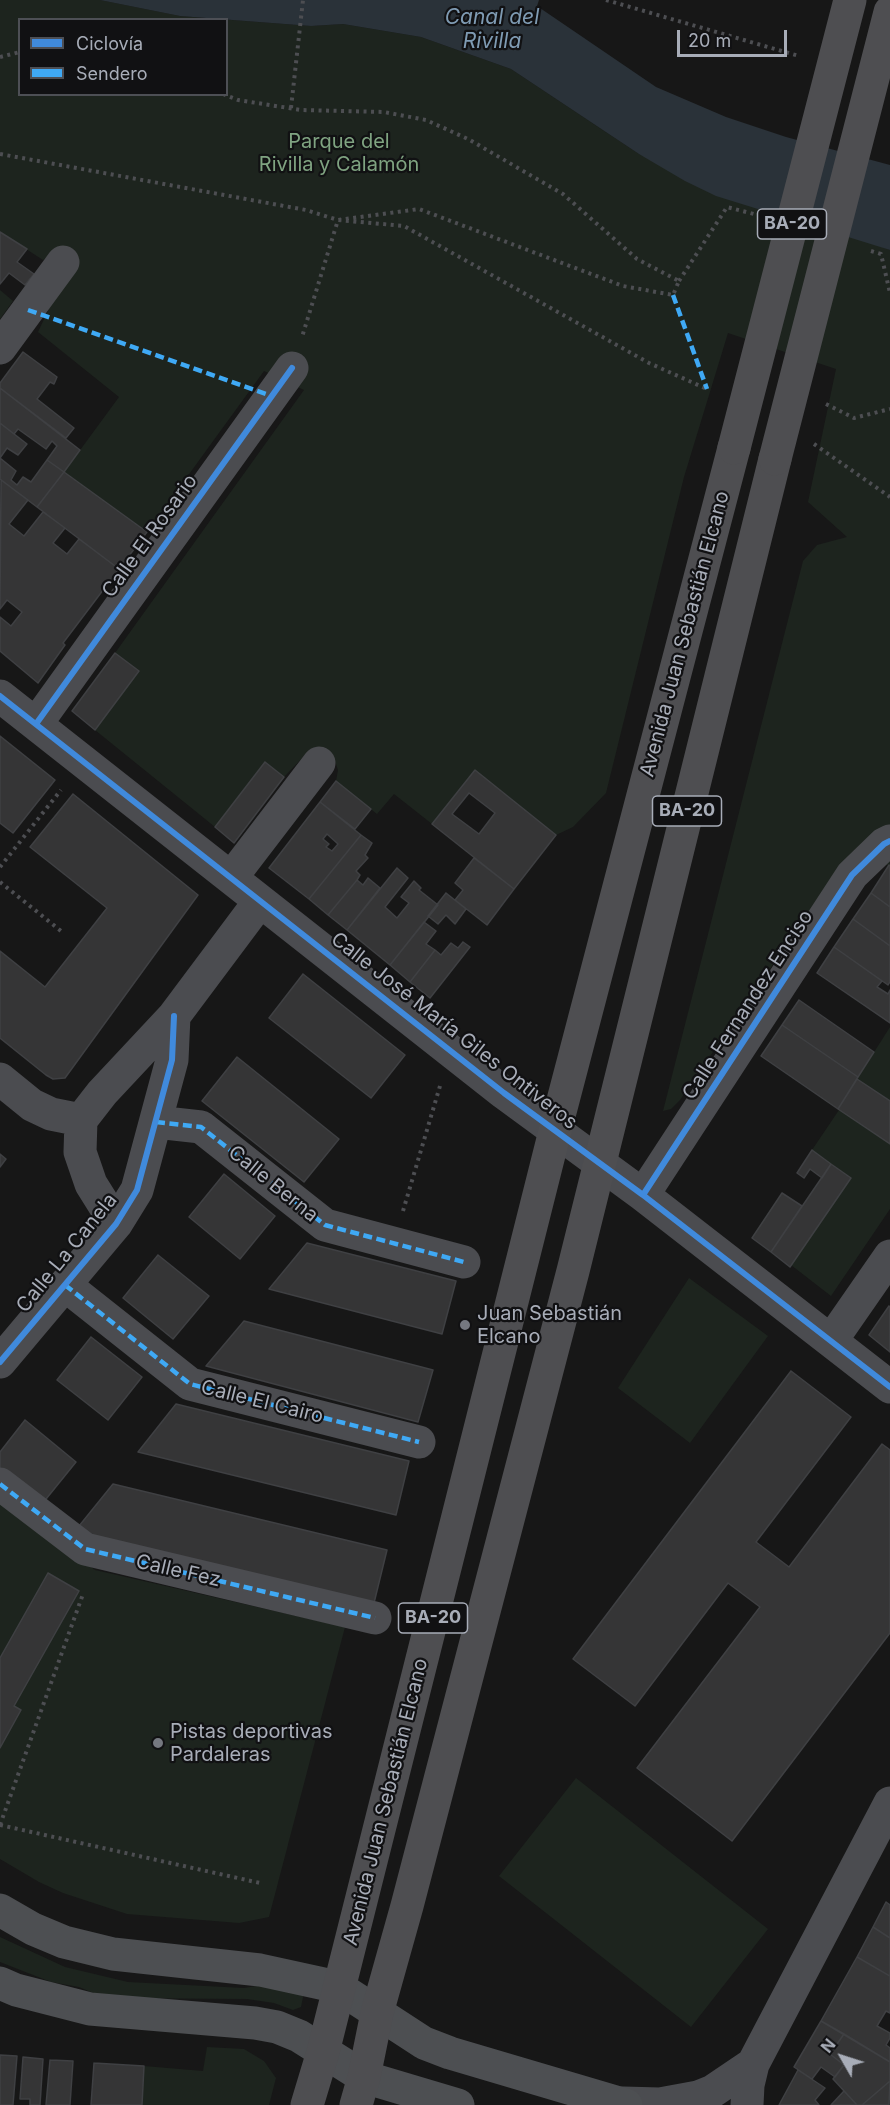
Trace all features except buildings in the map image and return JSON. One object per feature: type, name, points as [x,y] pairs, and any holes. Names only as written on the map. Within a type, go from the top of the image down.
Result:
[{"type":"highway","name":"Avenida Juan Sebastián Elcano","points":[[307,2105],[323,2052],[555,1131],[850,0]]},
{"type":"highway","name":"BA-20","points":[[360,2091],[377,2013],[564,1306],[775,459],[890,12]]},
{"type":"main road","points":[[0,1910],[33,1929],[64,1942],[113,1954],[260,1970],[338,1987],[424,2043],[450,2053],[624,2104]]},
{"type":"main road","points":[[0,1983],[16,1990],[90,2009],[255,2023],[277,2027],[299,2036],[323,2052],[360,2091],[458,2105]]},
{"type":"street","points":[[0,348],[63,262]]},
{"type":"street","name":"Calle El Rosario","points":[[36,724],[292,368]]},
{"type":"street","name":"Calle José María Giles Ontiveros","points":[[0,696],[494,1086],[643,1195],[890,1387]]},
{"type":"street","points":[[231,878],[319,763]]},
{"type":"street","name":"Calle Fernandez Enciso","points":[[643,1195],[852,875],[890,841]]},
{"type":"street","points":[[0,1079],[32,1105],[51,1114],[81,1120],[102,1093],[174,1016],[260,901]]},
{"type":"street","name":"Calle La Canela","points":[[0,1362],[116,1224],[137,1190],[172,1060],[174,1016]]},
{"type":"street","name":"Calle La Canela","points":[[81,1120],[80,1152],[91,1184],[116,1224]]},
{"type":"street","name":"Calle Berna","points":[[156,1122],[201,1127],[324,1225],[464,1262]]},
{"type":"street","points":[[831,1341],[890,1256]]},
{"type":"street","name":"Calle El Cairo","points":[[65,1285],[190,1384],[419,1442]]},
{"type":"street","name":"Calle Fez","points":[[0,1484],[85,1549],[375,1618]]},
{"type":"street","points":[[747,2105],[748,2085],[753,2064],[890,1803]]},
{"type":"street","points":[[624,2104],[660,2104],[698,2097],[713,2091],[753,2064]]},
{"type":"path","points":[[291,108],[303,0]]},
{"type":"path","points":[[606,0],[798,56]]},
{"type":"path","points":[[0,57],[18,52]]},
{"type":"path","points":[[228,96],[238,100],[301,110],[384,112],[426,120],[468,139],[563,194],[637,259],[679,281]]},
{"type":"path","points":[[0,154],[306,210],[338,220],[404,226],[649,363],[707,388]]},
{"type":"path","points":[[338,220],[419,209],[623,286],[673,295],[679,281],[727,207],[758,215]]},
{"type":"path","points":[[292,368],[338,220]]},
{"type":"path","points":[[871,251],[880,254],[890,294]]},
{"type":"path","points":[[821,401],[854,418],[890,409]]},
{"type":"path","points":[[810,442],[890,497]]},
{"type":"path","points":[[0,867],[83,761]]},
{"type":"path","points":[[0,882],[61,931]]},
{"type":"path","points":[[393,1243],[442,1082]]},
{"type":"path","points":[[83,1594],[0,1825],[260,1883]]},
{"type":"green space","name":"Parque del Rivilla y Calamón","points":[[0,0],[100,0],[180,16],[206,18],[18,18],[18,96],[228,96],[228,20],[311,26],[343,24],[421,37],[511,69],[639,154],[890,250],[890,866],[877,863],[811,909],[680,1100],[671,1109],[663,1111],[803,561],[817,545],[847,537],[808,502],[836,369],[728,333],[684,477],[606,793],[573,827],[556,835],[475,770],[432,824],[394,794],[377,814],[336,781],[338,770],[335,761],[323,753],[308,752],[284,777],[265,762],[215,827],[95,730],[139,671],[115,653],[304,390],[264,371],[147,532],[64,472],[119,397],[38,332],[69,266],[49,256],[43,260],[0,232]]},
{"type":"green space","points":[[0,290],[13,301],[0,319]]},
{"type":"green space","points":[[890,1027],[890,1101],[857,1079]]},
{"type":"green space","points":[[839,1110],[890,1144],[890,1209],[831,1296],[791,1265],[851,1178],[812,1150]]},
{"type":"green space","points":[[689,1278],[768,1336],[690,1443],[618,1388]]},
{"type":"green space","name":"Pistas deportivas Pardaleras","points":[[0,1498],[95,1570],[345,1627],[269,1917],[239,1923],[127,1914],[63,1893],[0,1859]]},
{"type":"green space","points":[[576,1778],[768,1929],[691,2027],[499,1876]]},
{"type":"green space","points":[[0,1937],[65,1967],[128,1982],[244,1988],[275,1983],[305,1987],[301,2007],[293,2010],[274,2003],[247,1999],[105,1998],[79,1987],[51,1982],[0,1962]]},
{"type":"green space","points":[[207,2047],[244,2049],[264,2061],[276,2078],[269,2105],[142,2105],[144,2066],[203,2071]]},
{"type":"water","name":"Canal del Rivilla","points":[[100,0],[539,0],[537,6],[656,87],[726,117],[786,137],[890,165],[890,250],[716,196],[639,154],[511,69],[421,37],[343,24],[311,26],[180,16]]},
{"type":"marked path","points":[[673,295],[707,389]]},
{"type":"marked path","points":[[28,310],[272,396]]},
{"type":"marked path","points":[[156,1122],[201,1127],[325,1225],[464,1262]]},
{"type":"marked path","points":[[65,1285],[190,1384],[419,1442]]},
{"type":"marked path","points":[[0,1484],[85,1549],[375,1618]]},
{"type":"cycle path","points":[[36,724],[292,368]]},
{"type":"cycle path","points":[[0,696],[504,1093],[643,1195],[890,1387]]},
{"type":"cycle path","points":[[643,1195],[852,875],[890,841]]},
{"type":"cycle path","points":[[0,1362],[116,1224],[137,1190],[172,1060],[174,1016]]},
{"type":"place","name":"Juan Sebastián Elcano","points":[[465,1325]]},
{"type":"place","name":"Pistas deportivas Pardaleras","points":[[158,1743]]}]
